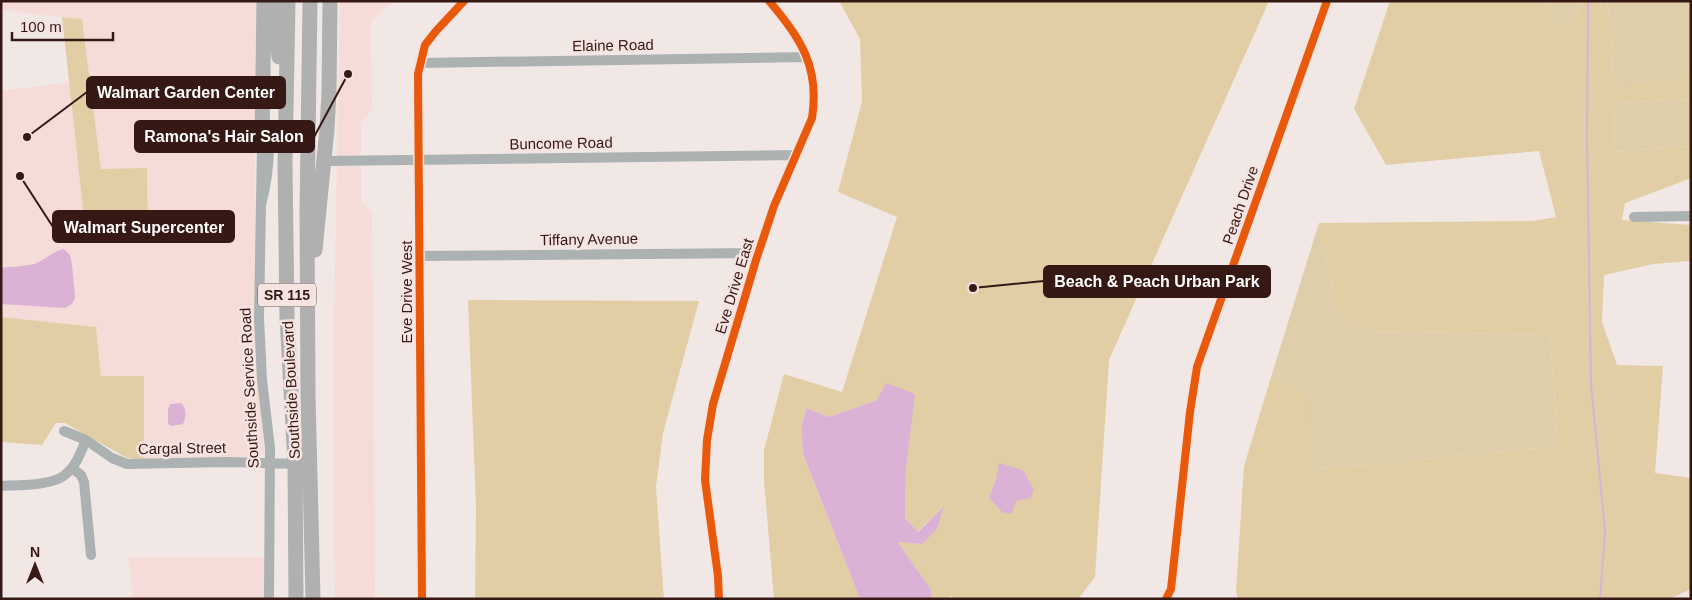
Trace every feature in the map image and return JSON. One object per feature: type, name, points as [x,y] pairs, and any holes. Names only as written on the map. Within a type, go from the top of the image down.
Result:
[{"type":"highway","points":[[262,145],[264,1]]},
{"type":"highway","points":[[273,1],[286,126]]},
{"type":"highway","name":"Southside Boulevard","points":[[288,1],[286,126],[287,317],[313,599]]},
{"type":"highway","name":"Southside Boulevard","points":[[296,599],[302,464],[308,395],[307,211],[310,1]]},
{"type":"highway","points":[[308,313],[325,161],[329,92],[330,1]]},
{"type":"street","name":"Eve Drive West","points":[[422,599],[418,74],[423,50],[430,38],[464,1]]},
{"type":"street","name":"Eve Drive East","points":[[719,599],[718,576],[705,480],[707,440],[718,386],[758,253],[774,206],[812,118],[814,105],[814,82],[806,57],[794,30],[769,1]]},
{"type":"street","name":"Peach Drive","points":[[1170,596],[1189,421],[1198,367],[1327,1]]},
{"type":"street","name":"Elaine Road","points":[[420,63],[806,57]]},
{"type":"street","name":"Southside Service Road","points":[[262,145],[259,318],[262,380],[270,448],[269,599]]},
{"type":"street","name":"Buncome Road","points":[[325,161],[797,154]]},
{"type":"street","points":[[1634,216],[1691,216]]},
{"type":"street","name":"Tiffany Avenue","points":[[420,256],[758,253]]},
{"type":"street","name":"Cargal Street","points":[[64,431],[86,440],[112,458],[127,464],[302,464]]},
{"type":"street","points":[[1,486],[54,481],[61,478],[72,468],[86,440]]},
{"type":"street","points":[[72,468],[81,475],[84,482],[92,555]]},
{"type":"shaded area","points":[[1,1],[259,1],[255,163],[258,376],[264,453],[260,457],[144,460],[101,376],[95,327],[1,317],[1,91],[69,82],[85,227],[148,227],[147,168],[101,170],[82,20],[1,10]]},
{"type":"shaded area","points":[[340,1],[392,1],[371,22],[372,110],[361,122],[361,202],[372,211],[375,599],[335,599],[333,508],[334,317]]},
{"type":"shaded area","points":[[839,1],[1269,1],[1109,360],[1095,577],[1078,599],[953,599],[951,596],[948,599],[931,599],[931,590],[898,542],[922,544],[943,507],[917,532],[905,517],[906,468],[877,400],[829,417],[806,408],[801,428],[803,454],[860,599],[774,599],[764,480],[764,450],[784,374],[842,392],[897,217],[838,192],[862,102],[860,39]],"holes":[[[996,478],[1003,512],[989,498]]]},
{"type":"shaded area","points":[[1390,1],[1543,1],[1559,28],[1577,20],[1578,1],[1607,1],[1611,33],[1613,78],[1620,87],[1678,78],[1691,69],[1691,99],[1615,103],[1614,152],[1691,146],[1691,178],[1625,203],[1622,220],[1691,225],[1691,261],[1653,264],[1604,275],[1602,322],[1617,365],[1663,366],[1655,473],[1691,478],[1691,589],[1669,599],[1238,599],[1236,591],[1244,466],[1272,374],[1308,397],[1309,470],[1558,446],[1550,335],[1363,331],[1339,316],[1319,223],[1533,221],[1556,217],[1539,151],[1386,165],[1354,109]]},
{"type":"shaded area","points":[[1543,1],[1578,1],[1577,20],[1559,28]]},
{"type":"shaded area","points":[[1607,1],[1691,1],[1691,69],[1678,78],[1620,88],[1613,78],[1611,33]]},
{"type":"shaded area","points":[[62,17],[82,19],[101,169],[147,168],[148,227],[85,228]]},
{"type":"shaded area","points":[[1691,99],[1691,146],[1614,152],[1615,103]]},
{"type":"shaded area","points":[[1319,223],[1339,316],[1363,331],[1550,335],[1558,446],[1309,470],[1307,397],[1272,374]]},
{"type":"shaded area","points":[[64,249],[70,255],[72,264],[75,298],[72,304],[65,308],[1,304],[1,268],[34,264]]},
{"type":"shaded area","points":[[468,300],[699,301],[663,433],[656,487],[664,599],[475,599],[476,506]]},
{"type":"shaded area","points":[[1,317],[96,327],[101,376],[144,376],[144,460],[127,458],[65,423],[56,423],[42,445],[1,442]]},
{"type":"shaded area","points":[[886,383],[915,394],[906,468],[905,518],[918,532],[944,506],[937,529],[922,544],[898,542],[931,590],[931,599],[860,599],[803,454],[801,428],[806,408],[829,417],[877,400]]},
{"type":"shaded area","points":[[181,403],[185,413],[183,424],[171,426],[168,423],[170,404]]},
{"type":"shaded area","points":[[999,463],[1023,470],[1034,490],[1031,498],[1016,501],[1012,513],[1003,513],[989,498]]},
{"type":"shaded area","points":[[129,557],[268,557],[268,599],[133,599]]},
{"type":"waterway","points":[[1588,1],[1587,138],[1591,384],[1605,531],[1600,599]]},
{"type":"cycle path","points":[[422,599],[418,74],[425,45],[464,1]]},
{"type":"cycle path","points":[[719,599],[718,576],[705,480],[707,440],[713,404],[756,260],[774,206],[812,118],[814,100],[813,84],[806,55],[799,41],[769,1]]},
{"type":"cycle path","points":[[1166,599],[1171,589],[1190,412],[1197,367],[1327,1]]},
{"type":"place","name":"Ramona's Hair Salon","points":[[348,74]]},
{"type":"place","name":"Walmart Garden Center","points":[[27,137]]},
{"type":"place","name":"Walmart Supercenter","points":[[20,176]]},
{"type":"place","name":"Beach & Peach Urban Park","points":[[973,288]]}]
